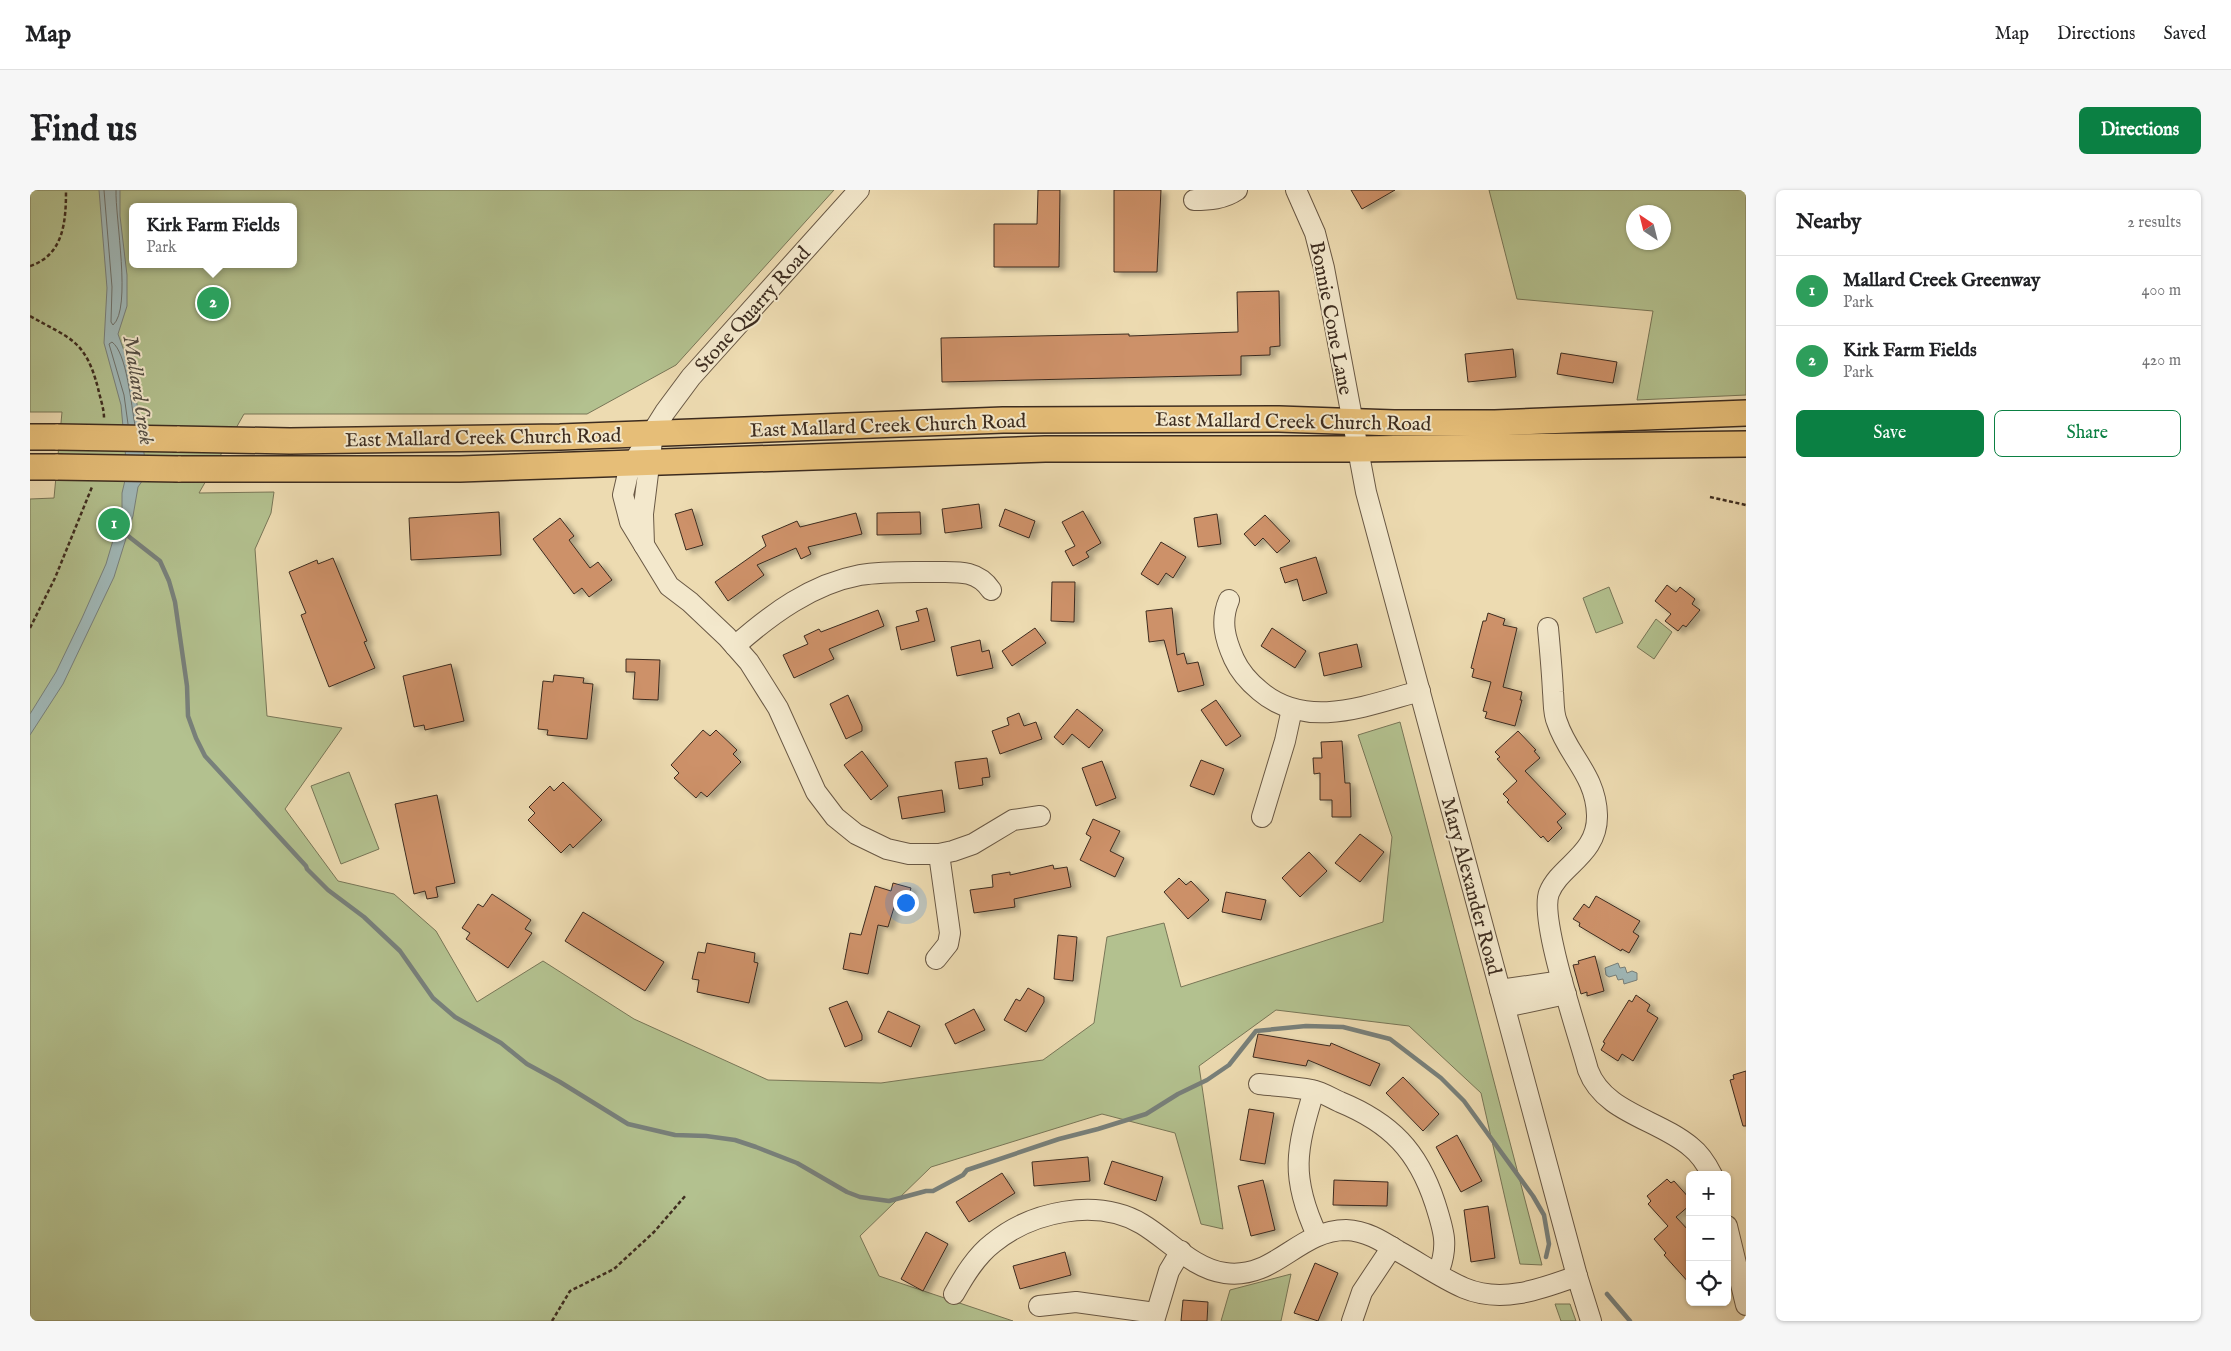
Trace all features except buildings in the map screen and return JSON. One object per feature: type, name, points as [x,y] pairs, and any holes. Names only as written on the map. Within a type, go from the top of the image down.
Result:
[{"type":"main road","name":"East Mallard Creek Church Road","points":[[30,437],[423,440],[1003,420],[1279,419],[1352,422],[1496,423],[1746,413]]},
{"type":"main road","name":"East Mallard Creek Church Road","points":[[30,467],[460,469],[1045,449],[1357,449],[1746,444]]},
{"type":"street","name":"Stone Quarry Road","points":[[859,190],[671,403],[652,433],[641,463],[626,478],[623,495],[630,522],[669,586],[690,602],[735,646],[759,676],[778,708],[816,792],[835,817],[856,834],[887,849],[910,854],[939,854],[972,844],[1013,820],[1040,816]]},
{"type":"street","points":[[1194,200],[1210,200],[1231,194],[1237,190]]},
{"type":"street","name":"Bonnie Cone Lane","points":[[1296,190],[1315,233],[1324,268],[1357,449]]},
{"type":"street","name":"Mary Alexander Road","points":[[1357,449],[1366,492],[1577,1276],[1591,1321]]},
{"type":"street","points":[[735,646],[760,623],[788,604],[819,589],[860,576],[888,572],[961,572],[978,577],[991,590]]},
{"type":"street","points":[[1229,600],[1223,622],[1228,646],[1237,665],[1250,682],[1265,695],[1292,709],[1310,713],[1330,713],[1420,691]]},
{"type":"street","points":[[1548,628],[1556,720],[1588,776],[1595,798],[1597,815],[1596,828],[1586,848],[1574,864],[1557,880],[1551,888],[1546,901],[1547,915],[1564,987],[1588,1070],[1598,1089],[1608,1099],[1685,1142],[1698,1153],[1709,1171]]},
{"type":"street","points":[[1262,817],[1285,741],[1292,709]]},
{"type":"street","points":[[936,959],[948,944],[950,933],[939,854]]},
{"type":"street","points":[[1502,998],[1564,987]]},
{"type":"street","points":[[1259,1084],[1314,1090],[1364,1112],[1384,1125],[1418,1163],[1429,1184],[1446,1243],[1444,1258],[1438,1273]]},
{"type":"street","points":[[1314,1090],[1300,1143],[1299,1185],[1308,1216],[1317,1235]]},
{"type":"street","points":[[954,1294],[964,1277],[993,1243],[1020,1226],[1043,1217],[1067,1211],[1091,1210],[1140,1223],[1198,1263],[1213,1270],[1241,1274],[1272,1264],[1317,1235],[1336,1231],[1356,1231],[1376,1237],[1464,1288],[1498,1295],[1532,1291],[1577,1276]]},
{"type":"street","points":[[1731,1243],[1746,1305]]},
{"type":"street","points":[[1352,1321],[1362,1292],[1392,1247]]},
{"type":"street","points":[[1039,1306],[1076,1302],[1155,1317],[1169,1271],[1181,1251]]},
{"type":"path","points":[[30,266],[46,258],[60,241],[64,226],[66,190]]},
{"type":"path","points":[[1710,497],[1746,505]]},
{"type":"path","points":[[552,1321],[570,1291],[614,1269],[654,1232],[686,1196]]},
{"type":"green space","points":[[30,190],[834,190],[676,365],[587,414],[244,414],[199,493],[274,492],[271,513],[255,549],[267,716],[342,728],[285,809],[338,881],[394,894],[436,931],[477,1002],[543,961],[634,1019],[768,1080],[881,1083],[1043,1060],[1094,1023],[1107,937],[1164,923],[1181,987],[1383,922],[1392,837],[1358,735],[1400,722],[1542,1265],[1520,1264],[1481,1093],[1409,1026],[1276,1010],[1199,1066],[1223,1229],[1201,1224],[1175,1133],[1102,1114],[931,1167],[860,1236],[879,1276],[1013,1321],[30,1321],[30,499],[54,498],[62,412],[30,412]]},
{"type":"green space","points":[[1489,190],[1746,190],[1746,395],[1637,400],[1653,311],[1517,299]]},
{"type":"green space","points":[[1609,587],[1623,623],[1596,633],[1583,598]]},
{"type":"green space","points":[[1656,619],[1672,632],[1654,659],[1637,647]]},
{"type":"green space","points":[[349,772],[379,849],[341,864],[311,786]]},
{"type":"green space","points":[[1291,1274],[1281,1321],[1221,1321],[1230,1290]]},
{"type":"green space","points":[[1555,1304],[1570,1304],[1576,1321],[1561,1321]]},
{"type":"water","points":[[99,190],[120,190],[120,216],[127,275],[127,306],[118,334],[133,376],[147,474],[138,487],[133,516],[114,577],[63,684],[30,735],[30,714],[56,672],[82,618],[106,564],[122,510],[126,460],[121,405],[104,343],[107,288]]},
{"type":"water","points":[[1618,963],[1620,968],[1625,967],[1627,973],[1632,971],[1637,973],[1637,980],[1624,984],[1623,979],[1618,980],[1616,975],[1609,977],[1606,975],[1605,968]]},
{"type":"waterway","points":[[123,532],[160,561],[169,581],[175,602],[187,686],[188,716],[205,756],[307,869],[328,890],[364,917],[400,951],[433,998],[455,1017],[501,1043],[527,1064],[628,1124],[675,1135],[706,1136],[735,1140],[797,1163],[847,1192],[860,1197],[889,1201],[926,1191],[933,1191],[963,1175],[967,1170],[1059,1139],[1146,1114],[1178,1094],[1207,1080],[1229,1065],[1256,1031],[1306,1026],[1343,1027],[1390,1039],[1441,1078],[1464,1101],[1533,1196],[1544,1215],[1549,1244],[1546,1257]]},
{"type":"waterway","points":[[1607,1294],[1630,1321]]},
{"type":"place","name":"Kirk Farm Fields","points":[[213,303]]},
{"type":"place","name":"Mallard Creek Greenway","points":[[114,524]]},
{"type":"water label","name":"Mallard Creek","points":[[139,390]]}]
